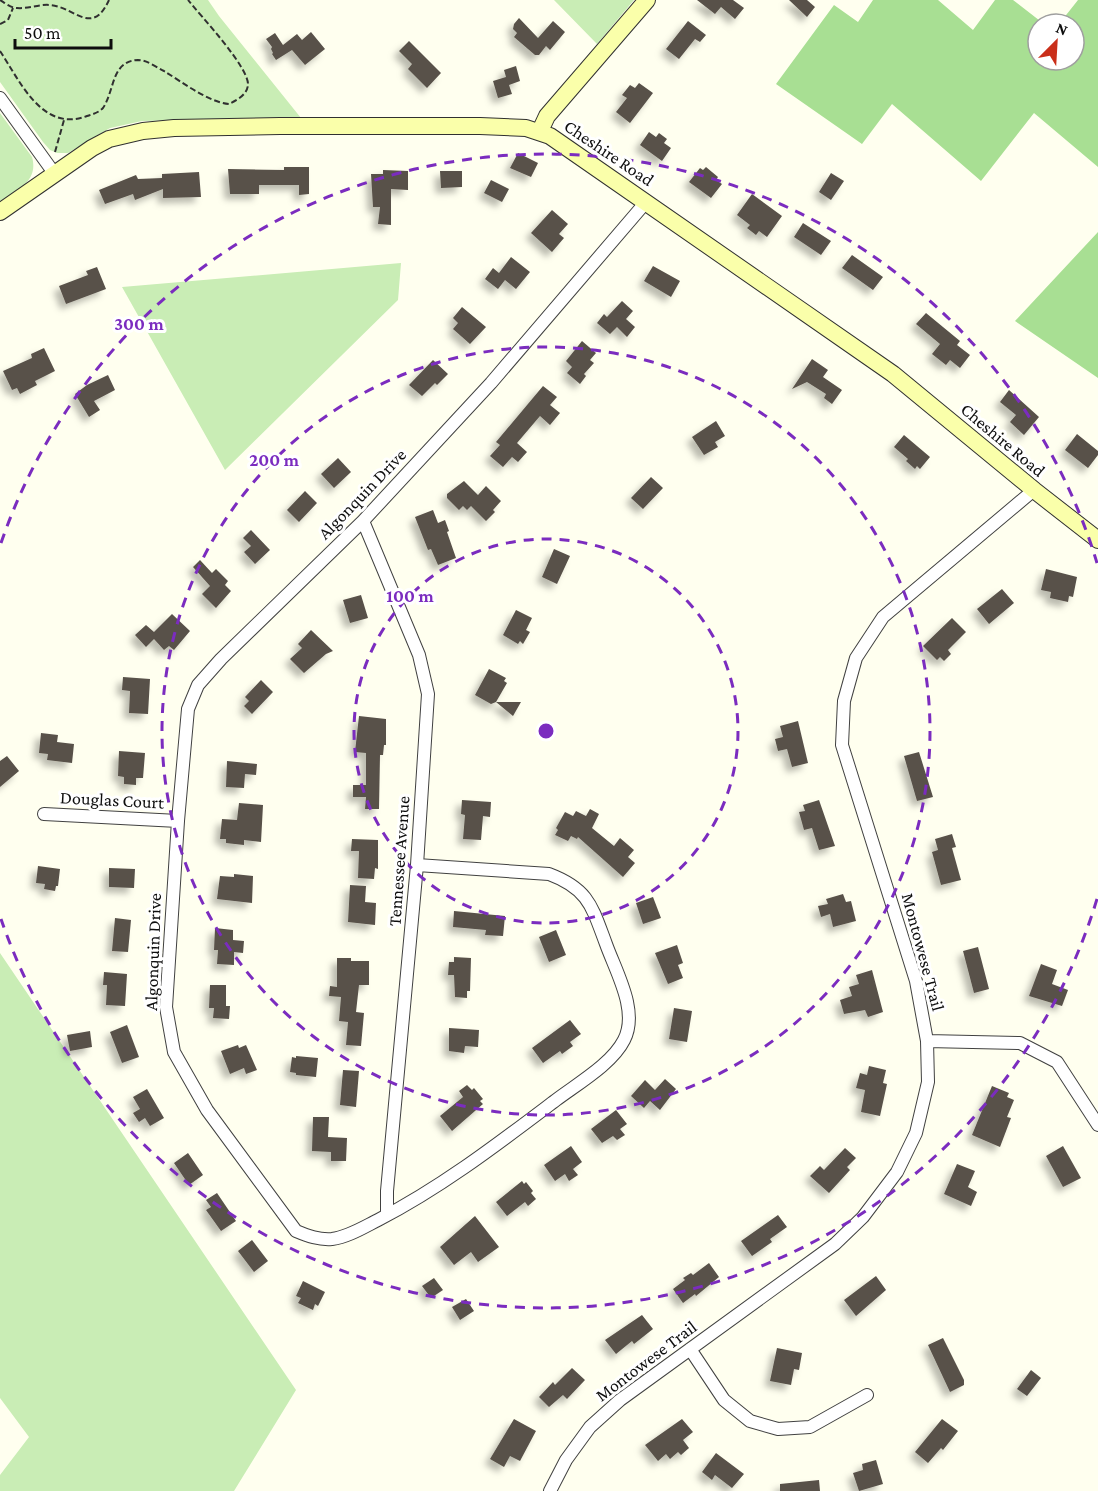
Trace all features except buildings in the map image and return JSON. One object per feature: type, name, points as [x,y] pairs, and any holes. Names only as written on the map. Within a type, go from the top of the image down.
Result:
[{"type":"street","points":[[540,131],[552,109],[646,0]]},
{"type":"street","points":[[0,98],[54,173]]},
{"type":"street","name":"Cheshire Road","points":[[0,212],[92,148],[109,139],[129,133],[153,130],[291,126],[480,126],[514,127],[540,131],[893,374],[1098,540]]},
{"type":"street","name":"Algonquin Drive","points":[[417,865],[549,874],[568,881],[585,895],[595,915],[626,998],[629,1019],[624,1040],[608,1060],[493,1148],[418,1199],[352,1233],[332,1239],[313,1238],[297,1231],[207,1110],[174,1052],[166,1007],[188,709],[198,686],[220,659],[363,521],[491,383],[646,202]]},
{"type":"street","name":"Montowese Trail","points":[[550,1491],[566,1460],[590,1427],[620,1400],[835,1245],[863,1217],[897,1172],[916,1133],[928,1082],[927,1041],[916,981],[842,745],[844,701],[856,658],[883,617],[1034,490]]},
{"type":"street","name":"Tennessee Avenue","points":[[363,521],[419,655],[428,694],[417,865],[387,1191],[387,1215]]},
{"type":"street","name":"Douglas Court","points":[[44,814],[178,821]]},
{"type":"street","points":[[927,1041],[1020,1043],[1057,1062],[1098,1125]]},
{"type":"street","points":[[690,1349],[724,1400],[750,1421],[778,1429],[810,1427],[867,1395]]},
{"type":"path","points":[[0,0],[13,8],[53,6],[85,19],[99,16],[105,10],[109,0]]},
{"type":"path","points":[[0,51],[34,101],[47,113],[64,120],[82,118],[101,110],[109,96],[118,69],[124,63],[137,60],[155,66],[214,101],[229,104],[243,96],[248,86],[247,77],[219,36],[188,0]]},
{"type":"path","points":[[0,24],[8,20],[13,8]]},
{"type":"path","points":[[55,152],[64,120]]},
{"type":"green space","points":[[0,0],[208,0],[301,118],[142,121],[110,128],[68,153],[57,153],[50,150],[43,142],[0,82]]},
{"type":"green space","points":[[554,0],[634,0],[597,44]]},
{"type":"green space","points":[[873,0],[938,0],[973,30],[995,0],[1013,0],[1028,12],[1026,12],[1026,72],[1086,72],[1086,12],[1068,12],[1078,0],[1098,0],[1098,167],[1034,113],[981,181],[892,104],[862,144],[776,84],[834,5],[858,22]]},
{"type":"green space","points":[[0,113],[32,157],[33,165],[25,184],[0,202]]},
{"type":"green space","points":[[1098,232],[1098,378],[1015,321]]},
{"type":"green space","points":[[401,263],[398,300],[225,470],[122,287]]},
{"type":"green space","points":[[0,953],[296,1390],[234,1491],[0,1491],[0,1475],[29,1437],[0,1398]]}]
